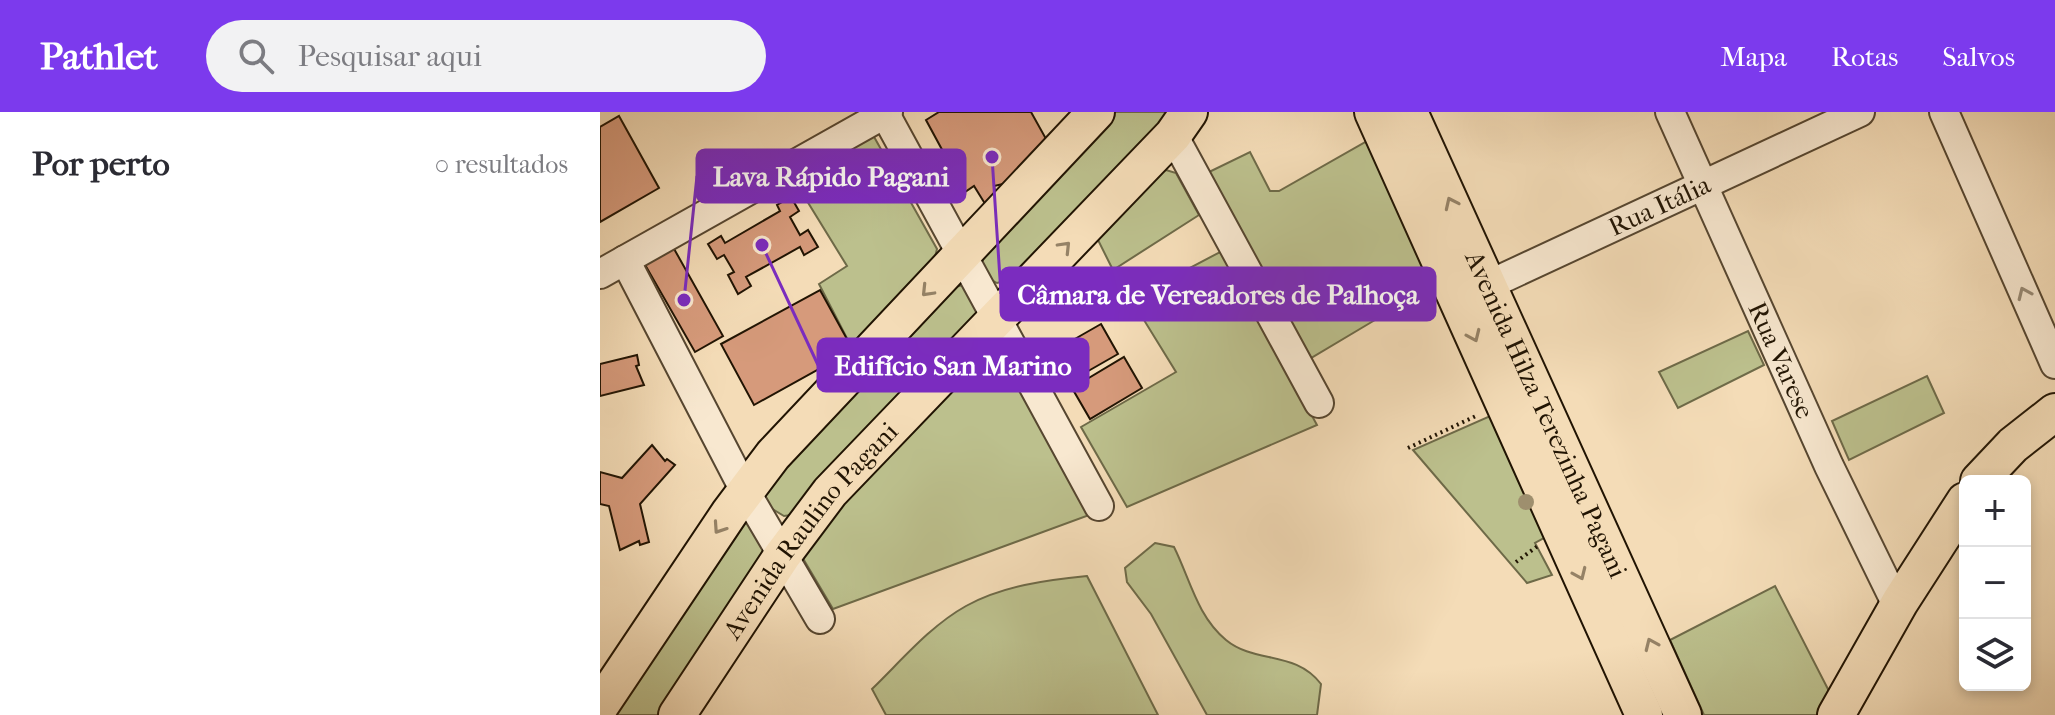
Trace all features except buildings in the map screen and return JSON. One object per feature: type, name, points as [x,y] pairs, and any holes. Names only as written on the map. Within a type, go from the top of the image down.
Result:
[{"type":"main road","points":[[600,706],[745,491],[799,425],[1096,112]]},
{"type":"main road","name":"Avenida Hilza Terezinha Pagani","points":[[1373,112],[1473,292],[1683,715]]},
{"type":"main road","name":"Avenida Hilza Terezinha Pagani","points":[[1409,112],[1473,292],[1504,403],[1644,715]]},
{"type":"main road","name":"Avenida Raulino Pagani","points":[[688,710],[782,556],[867,450],[1181,123]]},
{"type":"main road","points":[[1985,475],[2013,445],[2055,412]]},
{"type":"main road","points":[[1836,715],[1898,607],[1959,510]]},
{"type":"street","name":"Rua Varese","points":[[1670,112],[1829,466],[1898,607]]},
{"type":"street","name":"Rua Itália","points":[[1473,292],[1860,112]]},
{"type":"street","points":[[1944,112],[2055,364]]},
{"type":"street","points":[[600,274],[885,113],[960,256],[998,317],[1099,506]]},
{"type":"street","points":[[1181,123],[1319,403]]},
{"type":"street","points":[[625,260],[745,491],[820,619]]},
{"type":"path","points":[[1408,448],[1504,403]]},
{"type":"green space","points":[[1114,112],[1172,112],[1012,279],[997,283],[988,278],[981,267],[985,250]]},
{"type":"green space","points":[[873,135],[937,249],[934,261],[853,350],[819,284],[847,266],[796,183]]},
{"type":"green space","points":[[1369,140],[1428,269],[1384,291],[1380,317],[1311,358],[1207,173],[1250,152],[1270,191],[1279,191]]},
{"type":"green space","points":[[1166,170],[1176,173],[1199,215],[1113,270],[1097,238],[1159,172]]},
{"type":"green space","points":[[1222,251],[1317,425],[1127,507],[1081,427],[1176,372],[1131,299]]},
{"type":"green space","points":[[963,285],[981,311],[798,514],[784,516],[769,507],[763,495],[770,476],[951,288]]},
{"type":"green space","points":[[1748,331],[1764,365],[1678,408],[1659,372]]},
{"type":"green space","points":[[991,335],[1092,514],[833,609],[795,545]]},
{"type":"green space","points":[[1927,376],[1944,413],[1849,460],[1832,421]]},
{"type":"green space","points":[[1497,413],[1553,533],[1535,543],[1552,575],[1527,583],[1413,450]]},
{"type":"green space","points":[[742,517],[763,543],[764,554],[665,715],[610,715]]},
{"type":"green space","points":[[1155,543],[1174,547],[1201,608],[1226,640],[1249,652],[1287,661],[1311,673],[1321,684],[1317,715],[1207,715],[1151,614],[1127,582],[1125,568]]},
{"type":"green space","points":[[1087,576],[1158,715],[886,715],[872,689],[916,644],[953,614],[980,599],[1009,589]]},
{"type":"green space","points":[[1775,586],[1831,695],[1819,715],[1704,715],[1670,640]]},
{"type":"place","name":"Câmara de Vereadores de Palhoça","points":[[992,157]]},
{"type":"place","name":"Edifício San Marino","points":[[762,245]]},
{"type":"place","name":"Lava Rápido Pagani","points":[[684,300]]}]
